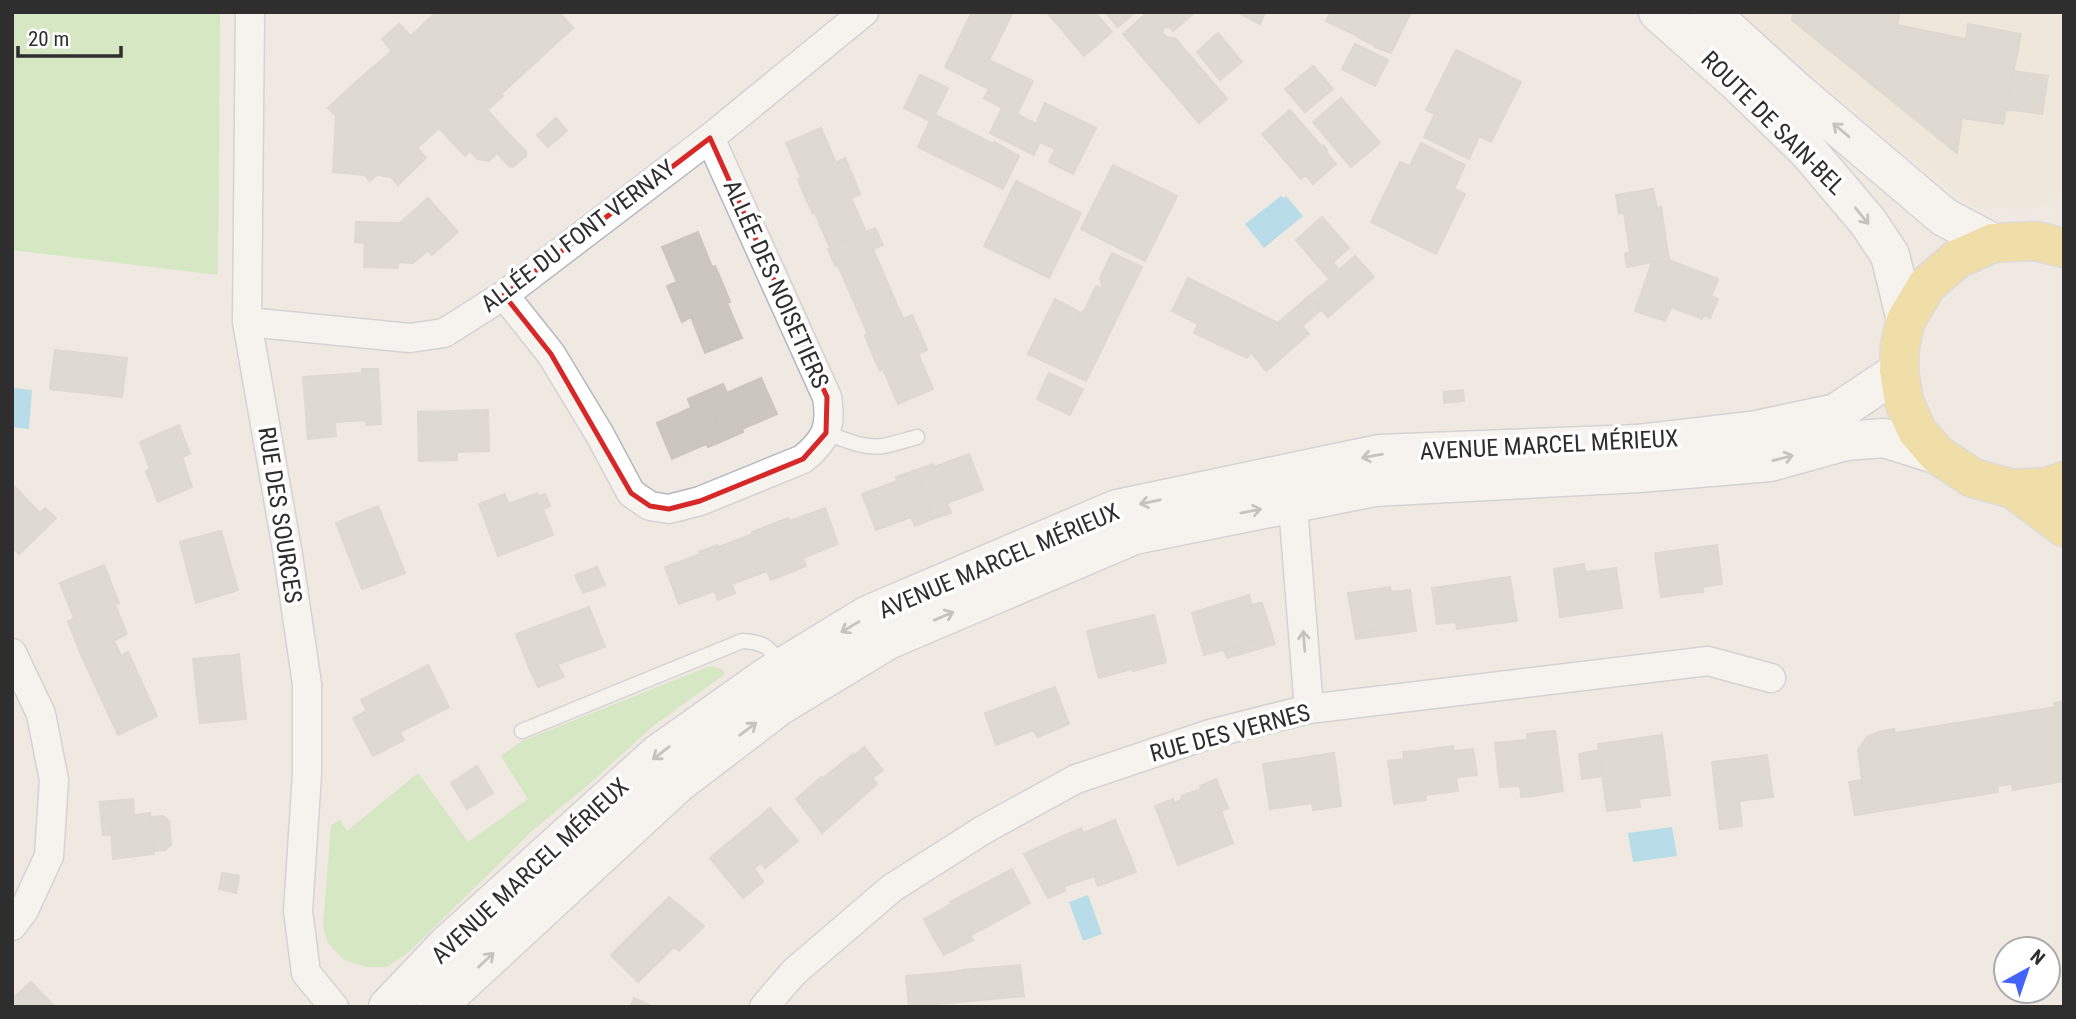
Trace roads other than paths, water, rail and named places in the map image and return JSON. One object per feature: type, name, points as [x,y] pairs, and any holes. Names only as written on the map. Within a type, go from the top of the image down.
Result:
[{"type":"main road","name":"ROUTE DE SAIN-BEL","points":[[1658,12],[1808,150],[1868,222],[1890,255],[1906,320]]},
{"type":"main road","name":"ROUTE DE SAIN-BEL","points":[[1709,12],[1796,91],[1944,217],[1993,243]]},
{"type":"main road","points":[[2064,248],[2036,241],[1993,243],[1956,259],[1927,285],[1906,320],[1900,345],[1899,371],[1904,402],[1917,431],[1938,455],[1973,478],[2013,489],[2047,487],[2064,481]]},
{"type":"main road","name":"AVENUE MARCEL MÉRIEUX","points":[[388,1007],[448,944],[658,754],[783,667],[868,615],[1117,509],[1379,454],[1637,444],[1757,430],[1836,413],[1899,371]]},
{"type":"main road","name":"AVENUE MARCEL MÉRIEUX","points":[[436,1007],[677,783],[779,706],[888,640],[1134,535],[1374,487],[1770,462],[1846,442],[1884,438],[1938,455]]},
{"type":"main road","points":[[2013,489],[2064,527]]},
{"type":"street","name":"RUE DES SOURCES","points":[[250,12],[247,322],[288,555],[307,684],[307,774],[298,911],[306,973],[334,1007]]},
{"type":"street","name":"ALLÉE DU FONT VERNAY","points":[[247,322],[410,338],[444,333],[504,295],[710,138],[864,12]]},
{"type":"street","name":"ALLÉE DES NOISETIERS","points":[[710,138],[827,397],[830,418],[826,433]]},
{"type":"street","points":[[504,295],[551,354],[631,493],[650,506],[668,509],[700,501],[803,459],[814,450],[826,433]]},
{"type":"street","points":[[1290,503],[1294,519],[1309,709]]},
{"type":"street","points":[[12,653],[41,714],[54,780],[49,856],[24,910],[12,926]]},
{"type":"street","name":"RUE DES VERNES","points":[[764,1007],[794,972],[892,888],[983,830],[1076,779],[1210,734],[1309,709],[1708,661],[1771,678]]},
{"type":"lane","points":[[826,433],[871,446],[883,446],[916,437]]},
{"type":"lane","points":[[522,731],[742,642],[759,642],[772,651],[783,667]]},
{"type":"water","points":[[1281,196],[1286,196],[1303,216],[1264,248],[1245,224]]},
{"type":"water","points":[[13,388],[32,390],[29,429],[12,427]]},
{"type":"water","points":[[1672,827],[1677,856],[1633,862],[1628,833]]},
{"type":"water","points":[[1088,895],[1102,934],[1083,941],[1069,902]]}]
